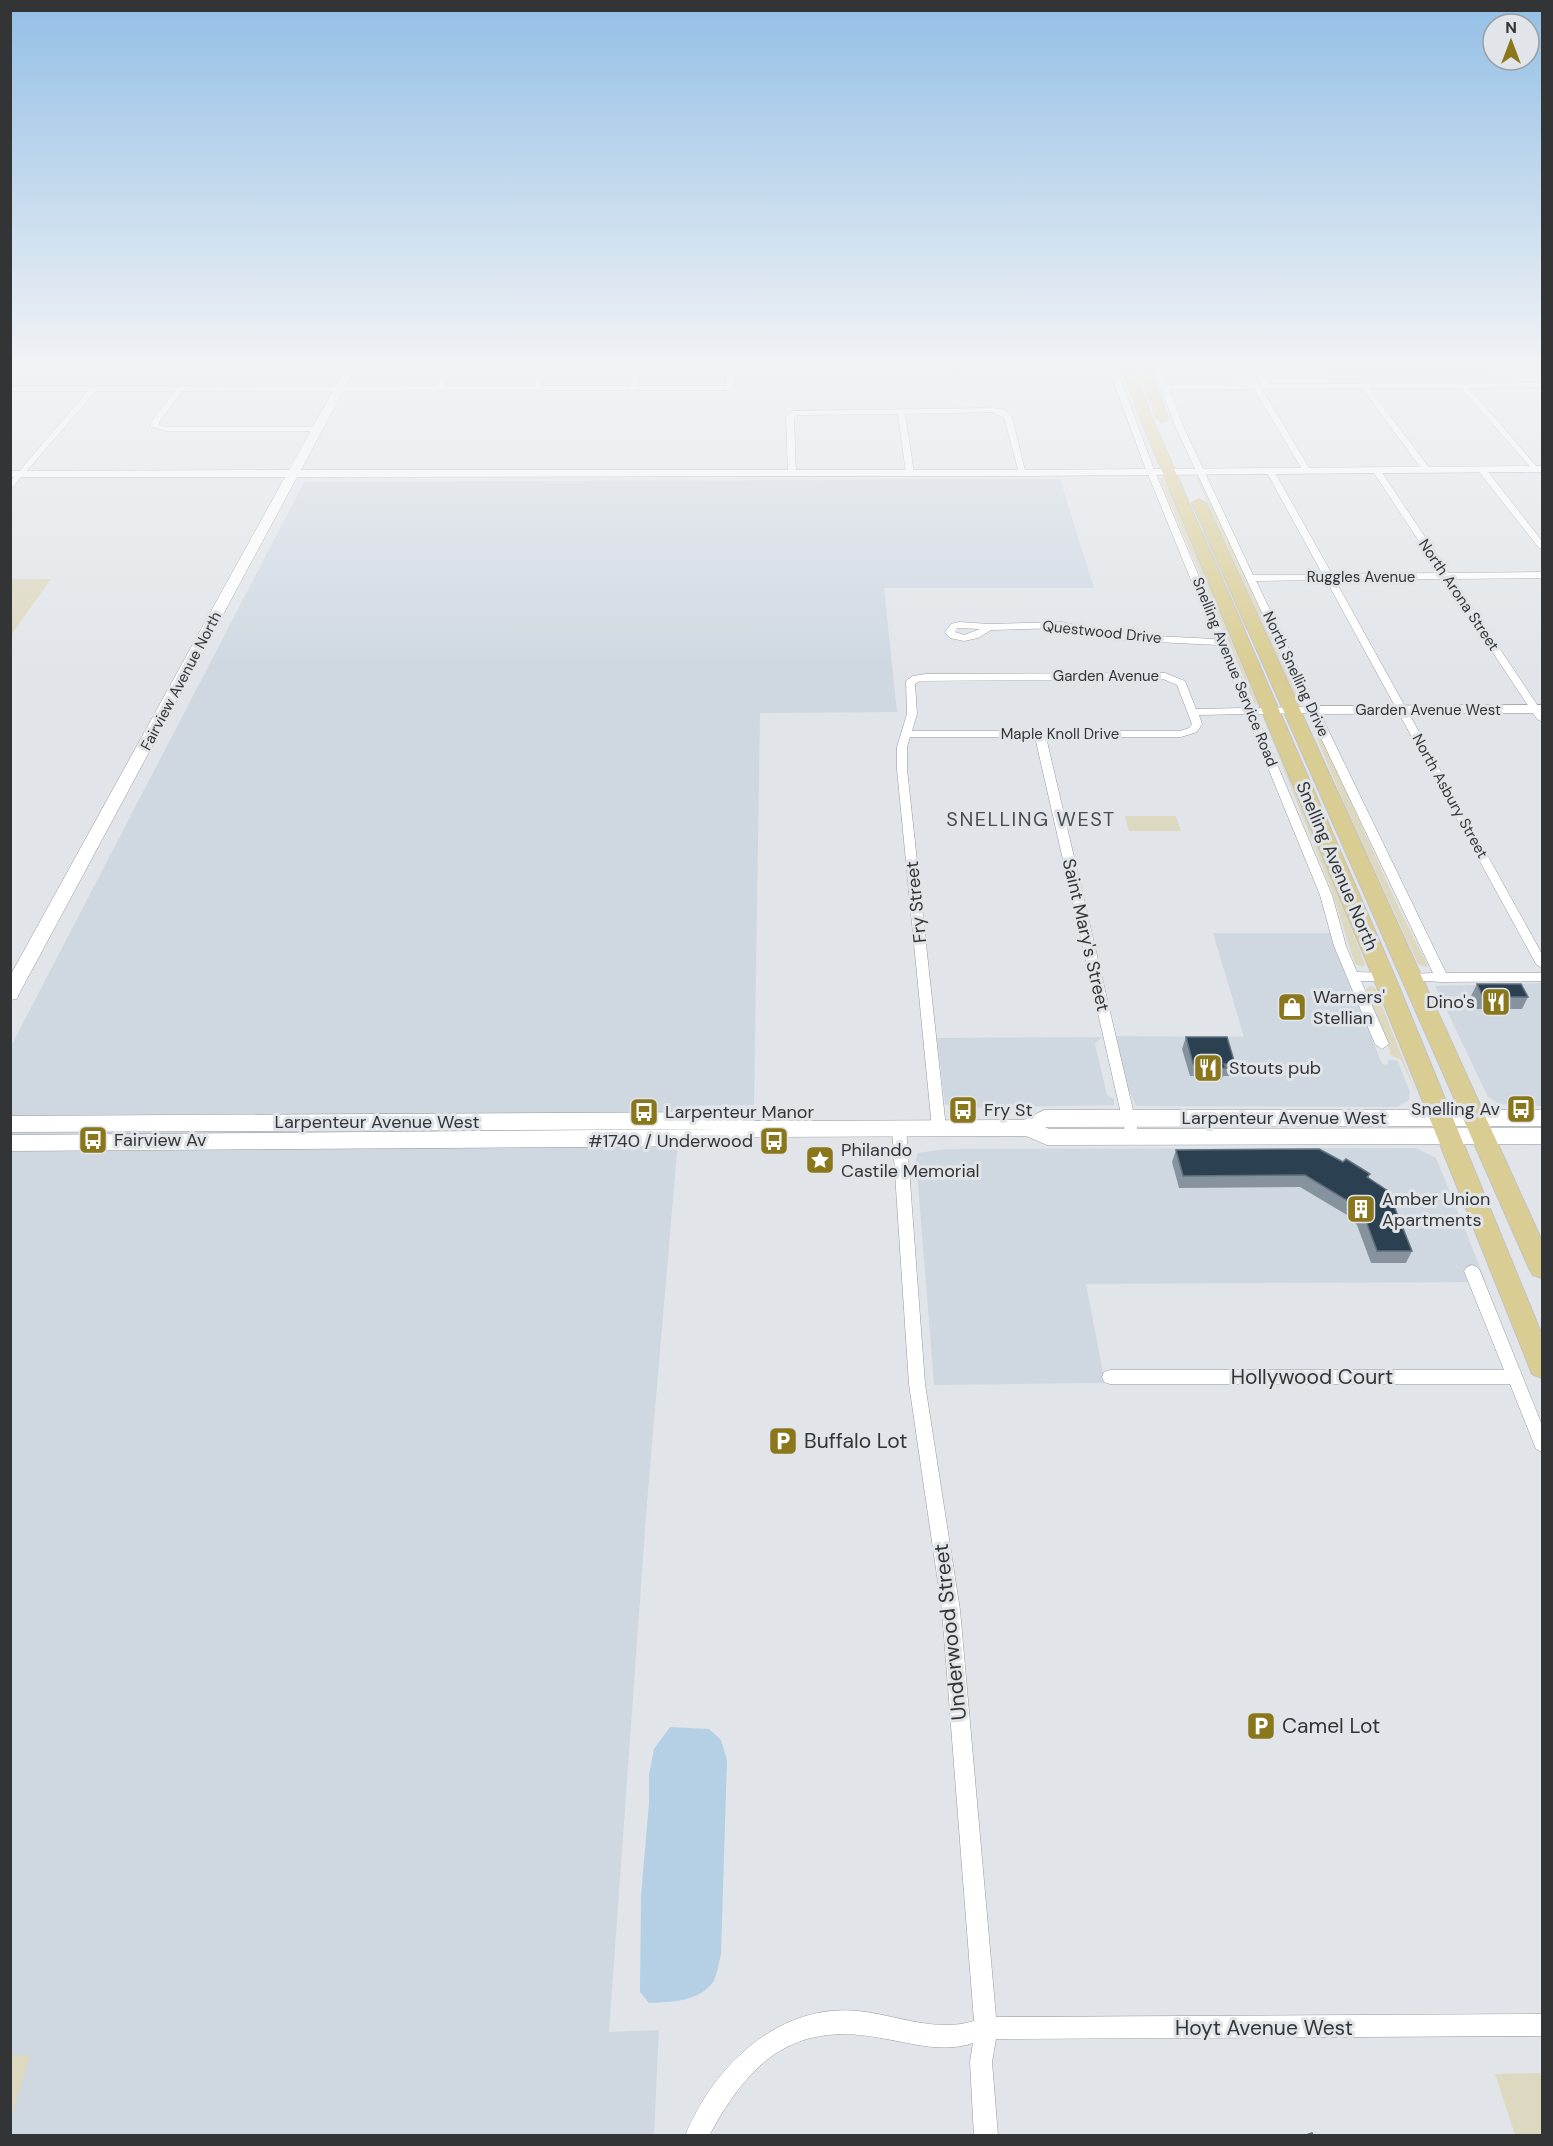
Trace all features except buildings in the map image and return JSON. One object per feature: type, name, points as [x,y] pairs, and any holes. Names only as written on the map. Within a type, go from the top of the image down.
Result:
[{"type":"main road","name":"Snelling Avenue North","points":[[1178,467],[1262,712],[1371,945],[1542,1366]]},
{"type":"main road","name":"Snelling Avenue North","points":[[1179,467],[1234,578],[1542,1268]]},
{"type":"main road","points":[[1371,945],[1395,973],[1412,977]]},
{"type":"street","name":"Fairview Avenue North","points":[[10,994],[296,467]]},
{"type":"street","points":[[792,467],[792,473]]},
{"type":"street","points":[[909,467],[910,473]]},
{"type":"street","points":[[1021,467],[1023,473]]},
{"type":"street","name":"Snelling Avenue Service Road","points":[[1150,467],[1222,640],[1262,712],[1326,895],[1337,936],[1382,1044]]},
{"type":"street","points":[[10,488],[16,474],[1023,473],[1152,472],[1164,467]]},
{"type":"street","points":[[1189,467],[1202,472],[1538,469]]},
{"type":"street","name":"North Snelling Drive","points":[[1200,467],[1442,978]]},
{"type":"street","points":[[1305,467],[1307,471]]},
{"type":"street","name":"North Arona Street","points":[[1376,470],[1540,712]]},
{"type":"street","points":[[1482,470],[1542,546]]},
{"type":"street","name":"North Asbury Street","points":[[1270,471],[1542,964]]},
{"type":"street","name":"Ruggles Avenue","points":[[1251,578],[1542,575]]},
{"type":"street","name":"Questwood Drive","points":[[989,627],[1062,625],[1115,637],[1222,640]]},
{"type":"street","name":"Garden Avenue","points":[[914,679],[926,677],[1165,676],[1181,683],[1193,712]]},
{"type":"street","name":"Fry Street","points":[[914,679],[910,683],[912,714],[902,747],[902,769],[939,1128]]},
{"type":"street","points":[[1193,712],[1314,710]]},
{"type":"street","name":"Garden Avenue West","points":[[1314,710],[1540,712]]},
{"type":"street","name":"Maple Knoll Drive","points":[[906,734],[1188,733],[1197,724],[1193,712]]},
{"type":"street","name":"Saint Mary's Street","points":[[1040,734],[1130,1127]]},
{"type":"street","points":[[1354,976],[1384,977]]},
{"type":"street","points":[[1412,977],[1542,976]]},
{"type":"street","name":"Larpenteur Avenue West","points":[[10,1124],[723,1138],[741,1129],[1028,1128],[1047,1137],[1130,1127],[1480,1127],[1542,1118]]},
{"type":"street","name":"Larpenteur Avenue West","points":[[1480,1127],[1542,1136]]},
{"type":"street","name":"Underwood Street","points":[[899,1128],[917,1384],[951,1610],[986,2028],[981,2062],[987,2136]]},
{"type":"street","name":"Larpenteur Avenue West","points":[[10,1143],[358,1132]]},
{"type":"street","points":[[1472,1271],[1542,1444]]},
{"type":"street","name":"Hollywood Court","points":[[1110,1377],[1514,1377]]},
{"type":"street","name":"Hoyt Avenue West","points":[[696,2136],[720,2091],[751,2057],[768,2045],[805,2028],[841,2021],[952,2037],[986,2028],[1542,2025]]},
{"type":"shaded area","points":[[1159,478],[1164,478],[1258,705],[1255,704]]},
{"type":"shaded area","points":[[1196,478],[1201,478],[1304,704],[1298,703]]},
{"type":"shaded area","points":[[1060,479],[1094,588],[884,588],[897,712],[760,713],[754,1105],[681,1106],[647,1503],[609,2032],[659,2030],[654,2135],[11,2135],[10,1048],[304,482]]},
{"type":"shaded area","points":[[1199,531],[1203,531],[1216,552],[1250,630],[1246,630],[1232,605]]},
{"type":"shaded area","points":[[10,579],[51,579],[11,635]]},
{"type":"shaded area","points":[[1263,717],[1266,718],[1323,854],[1365,964],[1363,967],[1355,964],[1332,891]]},
{"type":"shaded area","points":[[1308,717],[1312,718],[1320,734],[1401,913],[1428,965],[1426,967],[1418,964],[1346,808]]},
{"type":"shaded area","points":[[1125,816],[1176,816],[1181,831],[1129,831]]},
{"type":"shaded area","points":[[1213,933],[1330,933],[1382,1064],[1387,1065],[1389,1059],[1398,1061],[1410,1092],[1409,1100],[1397,1107],[1136,1106],[1125,1082],[1115,1036],[1244,1037]]},
{"type":"shaded area","points":[[1541,983],[1542,1106],[1499,1104],[1488,1097],[1435,986]]},
{"type":"shaded area","points":[[1370,986],[1375,988],[1417,1095],[1401,1060],[1390,1055],[1366,990]]},
{"type":"shaded area","points":[[1102,1037],[1095,1044],[1107,1095],[1114,1099],[1114,1105],[955,1108],[945,1104],[937,1038]]},
{"type":"shaded area","points":[[1416,1148],[1436,1158],[1486,1282],[1086,1284],[1105,1383],[934,1385],[916,1159],[918,1153],[946,1149]]},
{"type":"shaded area","points":[[10,2055],[30,2056],[11,2120]]},
{"type":"shaded area","points":[[1542,2073],[1542,2135],[1515,2135],[1495,2074]]},
{"type":"water","points":[[670,1727],[709,1729],[721,1740],[727,1760],[721,1954],[713,1982],[700,1994],[684,2000],[649,2003],[640,1992],[641,1896],[649,1803],[649,1775],[654,1749]]},
{"type":"place","name":"Dino's","points":[[1496,1002]]},
{"type":"place","name":"Warners' Stellian","points":[[1292,1007]]},
{"type":"place","name":"Stouts pub","points":[[1208,1068]]},
{"type":"place","name":"Snelling Av","points":[[1521,1109]]},
{"type":"place","name":"Fry St","points":[[963,1110]]},
{"type":"place","name":"Larpenteur Manor","points":[[644,1112]]},
{"type":"place","name":"Fairview Av","points":[[93,1140]]},
{"type":"place","name":"#1740 / Underwood","points":[[774,1141]]},
{"type":"place","name":"Philando Castile Memorial","points":[[820,1160]]},
{"type":"place","name":"Amber Union Apartments","points":[[1361,1209]]},
{"type":"place","name":"Buffalo Lot","points":[[783,1441]]},
{"type":"place","name":"Camel Lot","points":[[1261,1726]]},
{"type":"district","name":"SNELLING WEST","points":[[1031,819]]}]
